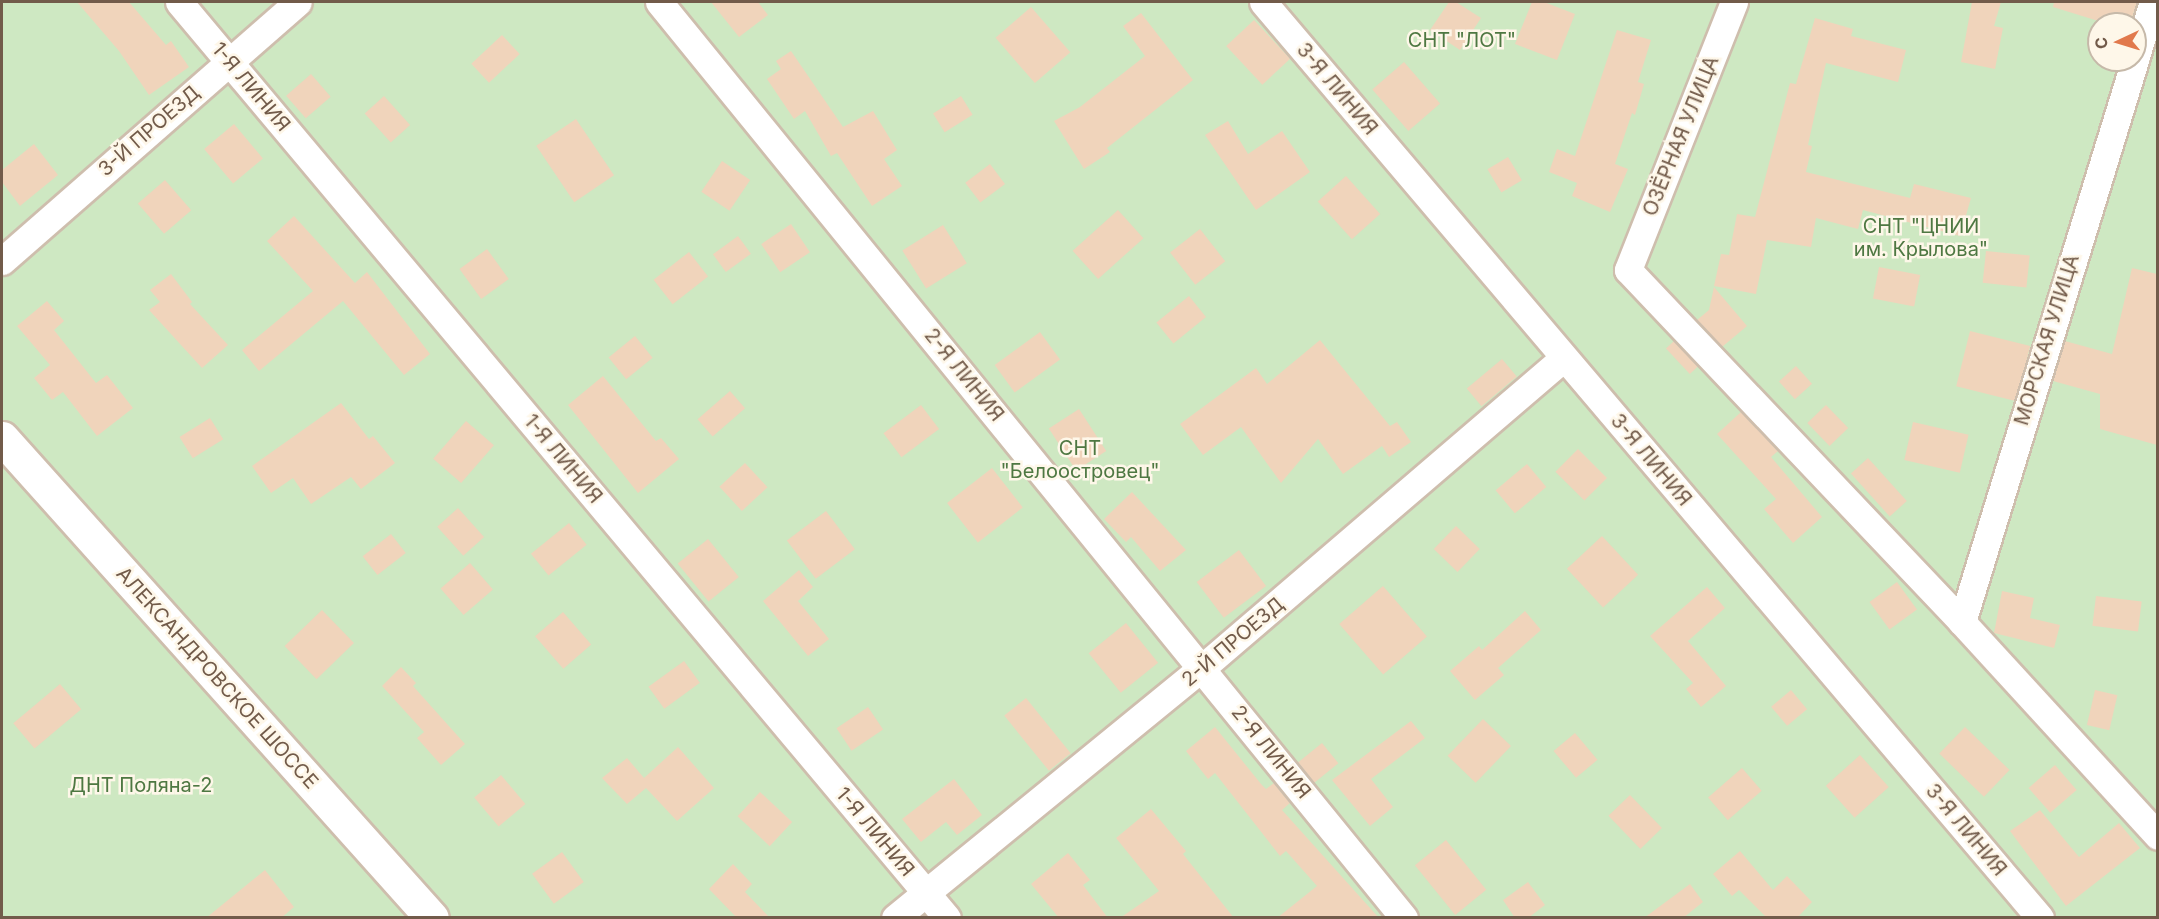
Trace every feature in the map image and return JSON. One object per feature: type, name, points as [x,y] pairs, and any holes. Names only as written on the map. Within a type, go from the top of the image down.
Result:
[{"type":"street","name":"1-Я ЛИНИЯ","points":[[179,2],[947,918]]},
{"type":"street","name":"3-Й ПРОЕЗД","points":[[2,261],[298,2]]},
{"type":"street","name":"2-Я ЛИНИЯ","points":[[659,2],[1203,668],[1404,918]]},
{"type":"street","name":"3-Я ЛИНИЯ","points":[[1263,2],[2040,918]]},
{"type":"street","name":"ОЗЁРНАЯ УЛИЦА","points":[[1734,2],[1628,270],[1962,622]]},
{"type":"street","name":"МОРСКАЯ УЛИЦА","points":[[2147,21],[2153,2]]},
{"type":"street","name":"МОРСКАЯ УЛИЦА","points":[[1962,622],[2131,72]]},
{"type":"street","name":"2-Й ПРОЕЗД","points":[[895,918],[1203,668],[1563,358]]},
{"type":"street","name":"АЛЕКСАНДРОВСКОЕ ШОССЕ","points":[[2,438],[432,918]]},
{"type":"street","points":[[1962,622],[2157,836]]},
{"type":"green space","name":"СНТ \"Белоостровец\"","points":[[2,2],[2157,2],[2157,917],[2,918]]},
{"type":"building","points":[[77,2],[129,2],[166,45],[171,41],[189,67],[149,95],[119,51]]},
{"type":"building","points":[[711,2],[758,2],[768,15],[739,37]]},
{"type":"building","points":[[1449,2],[1456,2],[1481,18],[1460,50],[1430,30]]},
{"type":"building","points":[[1532,2],[1544,2],[1575,14],[1557,60],[1515,44]]},
{"type":"building","points":[[1972,2],[2001,2],[1994,26],[2003,28],[1995,69],[1961,62]]},
{"type":"building","points":[[2054,2],[2137,2],[2134,12],[2087,12],[2087,18],[2053,7]]},
{"type":"building","points":[[1031,7],[1070,52],[1035,83],[996,38]]},
{"type":"building","points":[[1141,13],[1193,80],[1107,148],[1110,152],[1084,169],[1054,121],[1080,107],[1145,56],[1123,26]]},
{"type":"building","points":[[1815,18],[1853,29],[1851,36],[1906,50],[1898,82],[1826,63],[1808,145],[1812,146],[1806,172],[1910,198],[1914,184],[1971,198],[1960,236],[1863,210],[1858,229],[1816,218],[1811,247],[1767,240],[1756,294],[1714,286],[1721,254],[1729,255],[1737,214],[1755,217],[1790,83],[1796,84]]},
{"type":"building","points":[[1254,20],[1290,59],[1262,85],[1226,46]]},
{"type":"building","points":[[1617,30],[1651,40],[1638,82],[1644,84],[1635,115],[1632,113],[1615,164],[1628,169],[1610,212],[1572,196],[1577,183],[1549,172],[1557,149],[1575,156]]},
{"type":"building","points":[[502,35],[520,54],[489,83],[471,64]]},
{"type":"building","points":[[791,51],[843,127],[873,111],[897,150],[884,159],[902,186],[872,206],[837,153],[831,156],[805,111],[794,119],[767,79],[781,69],[776,61]]},
{"type":"building","points":[[1404,62],[1440,104],[1408,131],[1372,90]]},
{"type":"building","points":[[311,74],[331,97],[306,118],[286,96]]},
{"type":"building","points":[[384,96],[410,125],[391,142],[365,113]]},
{"type":"building","points":[[961,96],[973,115],[945,132],[933,113]]},
{"type":"building","points":[[576,119],[614,175],[574,202],[536,146]]},
{"type":"building","points":[[1228,121],[1248,154],[1282,131],[1310,172],[1256,210],[1205,135]]},
{"type":"building","points":[[234,124],[263,158],[233,184],[204,149]]},
{"type":"building","points":[[34,144],[58,175],[20,206],[2,182],[2,170]]},
{"type":"building","points":[[1508,157],[1522,180],[1501,193],[1487,169]]},
{"type":"building","points":[[722,161],[750,180],[729,211],[701,192]]},
{"type":"building","points":[[990,164],[1005,184],[980,203],[965,183]]},
{"type":"building","points":[[1346,176],[1380,214],[1352,239],[1318,201]]},
{"type":"building","points":[[165,180],[191,210],[164,234],[138,204]]},
{"type":"building","points":[[1118,210],[1143,238],[1098,279],[1073,251]]},
{"type":"building","points":[[294,216],[355,283],[367,272],[430,354],[404,375],[343,301],[259,371],[242,350],[313,291],[267,241]]},
{"type":"building","points":[[791,224],[810,252],[780,272],[761,244]]},
{"type":"building","points":[[943,225],[967,263],[926,289],[902,250]]},
{"type":"building","points":[[1200,229],[1225,261],[1195,285],[1170,252]]},
{"type":"building","points":[[738,236],[751,254],[726,272],[713,254]]},
{"type":"building","points":[[487,249],[509,279],[481,299],[459,269]]},
{"type":"building","points":[[1986,251],[2030,256],[2026,287],[1983,283]]},
{"type":"building","points":[[689,252],[708,276],[673,304],[654,280]]},
{"type":"building","points":[[1879,267],[1920,275],[1914,306],[1873,298]]},
{"type":"building","points":[[2132,268],[2157,274],[2157,445],[2100,429],[2100,394],[2053,381],[2065,341],[2112,354]]},
{"type":"building","points":[[171,274],[192,302],[190,304],[228,345],[202,368],[149,310],[160,302],[150,290]]},
{"type":"building","points":[[1714,287],[1747,326],[1722,347],[1697,320],[1709,310]]},
{"type":"building","points":[[1189,296],[1206,317],[1173,343],[1156,322]]},
{"type":"building","points":[[47,301],[64,321],[54,330],[96,383],[107,375],[133,408],[97,436],[63,392],[52,400],[34,378],[50,365],[17,326]]},
{"type":"building","points":[[1970,331],[2030,346],[2016,401],[1956,386]]},
{"type":"building","points":[[1040,332],[1060,360],[1015,392],[995,365]]},
{"type":"building","points":[[635,336],[653,358],[626,379],[609,357]]},
{"type":"building","points":[[1320,340],[1390,426],[1397,422],[1411,442],[1389,457],[1382,446],[1343,474],[1318,439],[1281,483],[1241,427],[1203,455],[1180,424],[1256,368],[1267,384]]},
{"type":"building","points":[[1674,341],[1698,367],[1690,374],[1666,349]]},
{"type":"building","points":[[1502,359],[1517,377],[1482,406],[1467,389]]},
{"type":"building","points":[[1796,366],[1812,384],[1795,399],[1779,381]]},
{"type":"building","points":[[603,376],[656,441],[661,438],[679,459],[638,493],[568,405]]},
{"type":"building","points":[[730,391],[745,408],[713,437],[698,419]]},
{"type":"building","points":[[341,403],[369,439],[373,436],[395,463],[361,489],[351,477],[311,504],[293,478],[271,493],[252,466]]},
{"type":"building","points":[[921,405],[939,429],[902,457],[883,433]]},
{"type":"building","points":[[1826,405],[1848,428],[1830,446],[1807,423]]},
{"type":"building","points":[[1079,409],[1106,451],[1076,471],[1049,429]]},
{"type":"building","points":[[1741,412],[1778,451],[1771,457],[1822,517],[1793,543],[1764,509],[1776,499],[1717,434]]},
{"type":"building","points":[[210,418],[223,439],[193,458],[179,437]]},
{"type":"building","points":[[466,421],[494,445],[461,483],[433,459]]},
{"type":"building","points":[[1913,422],[1969,435],[1960,473],[1904,460]]},
{"type":"building","points":[[1578,449],[1607,478],[1584,501],[1555,472]]},
{"type":"building","points":[[1868,458],[1907,501],[1890,516],[1851,473]]},
{"type":"building","points":[[745,463],[768,487],[742,511],[719,487]]},
{"type":"building","points":[[1527,464],[1546,487],[1515,513],[1496,490]]},
{"type":"building","points":[[992,468],[1023,507],[978,542],[947,503]]},
{"type":"building","points":[[1132,492],[1186,550],[1160,571],[1131,537],[1126,542],[1104,519]]},
{"type":"building","points":[[458,508],[484,537],[463,556],[437,527]]},
{"type":"building","points":[[826,511],[855,549],[816,579],[787,540]]},
{"type":"building","points":[[569,523],[587,545],[549,576],[531,554]]},
{"type":"building","points":[[1456,526],[1480,549],[1458,572],[1434,549]]},
{"type":"building","points":[[391,534],[406,553],[377,575],[363,556]]},
{"type":"building","points":[[1602,536],[1638,575],[1603,607],[1567,569]]},
{"type":"building","points":[[708,539],[739,577],[709,602],[678,564]]},
{"type":"building","points":[[1239,550],[1266,586],[1224,618],[1197,582]]},
{"type":"building","points":[[470,563],[493,589],[464,615],[441,589]]},
{"type":"building","points":[[799,570],[813,587],[798,601],[829,639],[808,656],[763,601]]},
{"type":"building","points":[[1897,582],[1917,610],[1889,629],[1869,602]]},
{"type":"building","points":[[1383,586],[1427,637],[1383,675],[1339,624]]},
{"type":"building","points":[[1707,587],[1725,608],[1688,641],[1726,686],[1701,707],[1686,689],[1693,683],[1650,636]]},
{"type":"building","points":[[2002,591],[2034,598],[2030,618],[2060,625],[2054,648],[1994,633]]},
{"type":"building","points":[[2096,596],[2142,602],[2138,631],[2092,626]]},
{"type":"building","points":[[322,610],[354,643],[317,679],[285,646]]},
{"type":"building","points":[[1525,611],[1541,630],[1498,668],[1504,675],[1475,700],[1450,671],[1479,646],[1482,650]]},
{"type":"building","points":[[563,612],[591,644],[563,669],[535,636]]},
{"type":"building","points":[[1126,623],[1158,663],[1121,693],[1089,653]]},
{"type":"building","points":[[684,661],[700,683],[664,709],[648,687]]},
{"type":"building","points":[[401,667],[416,683],[413,686],[465,744],[441,765],[417,738],[424,732],[382,686]]},
{"type":"building","points":[[60,684],[81,709],[34,748],[13,723]]},
{"type":"building","points":[[1791,690],[1807,709],[1787,726],[1771,707]]},
{"type":"building","points":[[2095,690],[2117,695],[2109,730],[2087,725]]},
{"type":"building","points":[[1026,698],[1071,753],[1049,771],[1004,716]]},
{"type":"building","points":[[868,707],[883,729],[852,751],[836,728]]},
{"type":"building","points":[[1483,719],[1511,746],[1476,783],[1448,756]]},
{"type":"building","points":[[1411,721],[1425,738],[1371,779],[1393,807],[1370,826],[1332,780]]},
{"type":"building","points":[[1215,727],[1266,789],[1274,783],[1290,803],[1282,810],[1379,918],[1277,918],[1317,886],[1286,851],[1280,856],[1215,773],[1208,779],[1186,751]]},
{"type":"building","points":[[1965,727],[2010,770],[1984,797],[1939,754]]},
{"type":"building","points":[[1575,733],[1597,760],[1576,778],[1554,751]]},
{"type":"building","points":[[1322,743],[1338,763],[1314,783],[1298,763]]},
{"type":"building","points":[[678,747],[714,788],[677,821],[646,788],[627,804],[602,778],[627,758],[644,778]]},
{"type":"building","points":[[1860,755],[1889,787],[1855,818],[1826,786]]},
{"type":"building","points":[[2055,765],[2077,790],[2050,813],[2029,788]]},
{"type":"building","points":[[1742,768],[1762,791],[1728,820],[1708,798]]},
{"type":"building","points":[[501,775],[525,804],[499,827],[474,797]]},
{"type":"building","points":[[954,779],[982,815],[957,835],[946,822],[921,842],[902,819]]},
{"type":"building","points":[[760,792],[792,822],[770,846],[737,816]]},
{"type":"building","points":[[1630,795],[1662,828],[1640,849],[1608,816]]},
{"type":"building","points":[[1151,809],[1186,851],[1183,854],[1234,918],[1120,918],[1159,891],[1116,838]]},
{"type":"building","points":[[2040,810],[2079,857],[2119,823],[2140,848],[2066,906],[2010,831]]},
{"type":"building","points":[[1446,840],[1486,890],[1455,915],[1415,865]]},
{"type":"building","points":[[1740,851],[1773,890],[1787,876],[1812,902],[1797,918],[1767,918],[1739,890],[1732,896],[1713,874]]},
{"type":"building","points":[[562,852],[584,882],[554,904],[532,874]]},
{"type":"building","points":[[1068,853],[1090,880],[1083,885],[1108,918],[1059,918],[1031,884]]},
{"type":"building","points":[[733,864],[752,884],[745,892],[770,918],[737,918],[709,889]]},
{"type":"building","points":[[265,870],[294,907],[281,918],[206,918]]},
{"type":"building","points":[[1528,882],[1545,905],[1528,918],[1515,918],[1503,900]]},
{"type":"building","points":[[1690,884],[1703,902],[1683,918],[1644,918]]},
{"type":"park label","name":"СНТ \"ЛОТ\"","points":[[1462,40]]},
{"type":"park label","name":"СНТ \"ЦНИИ им. Крылова\"","points":[[1921,238]]},
{"type":"park label","name":"ДНТ Поляна-2","points":[[141,785]]}]
